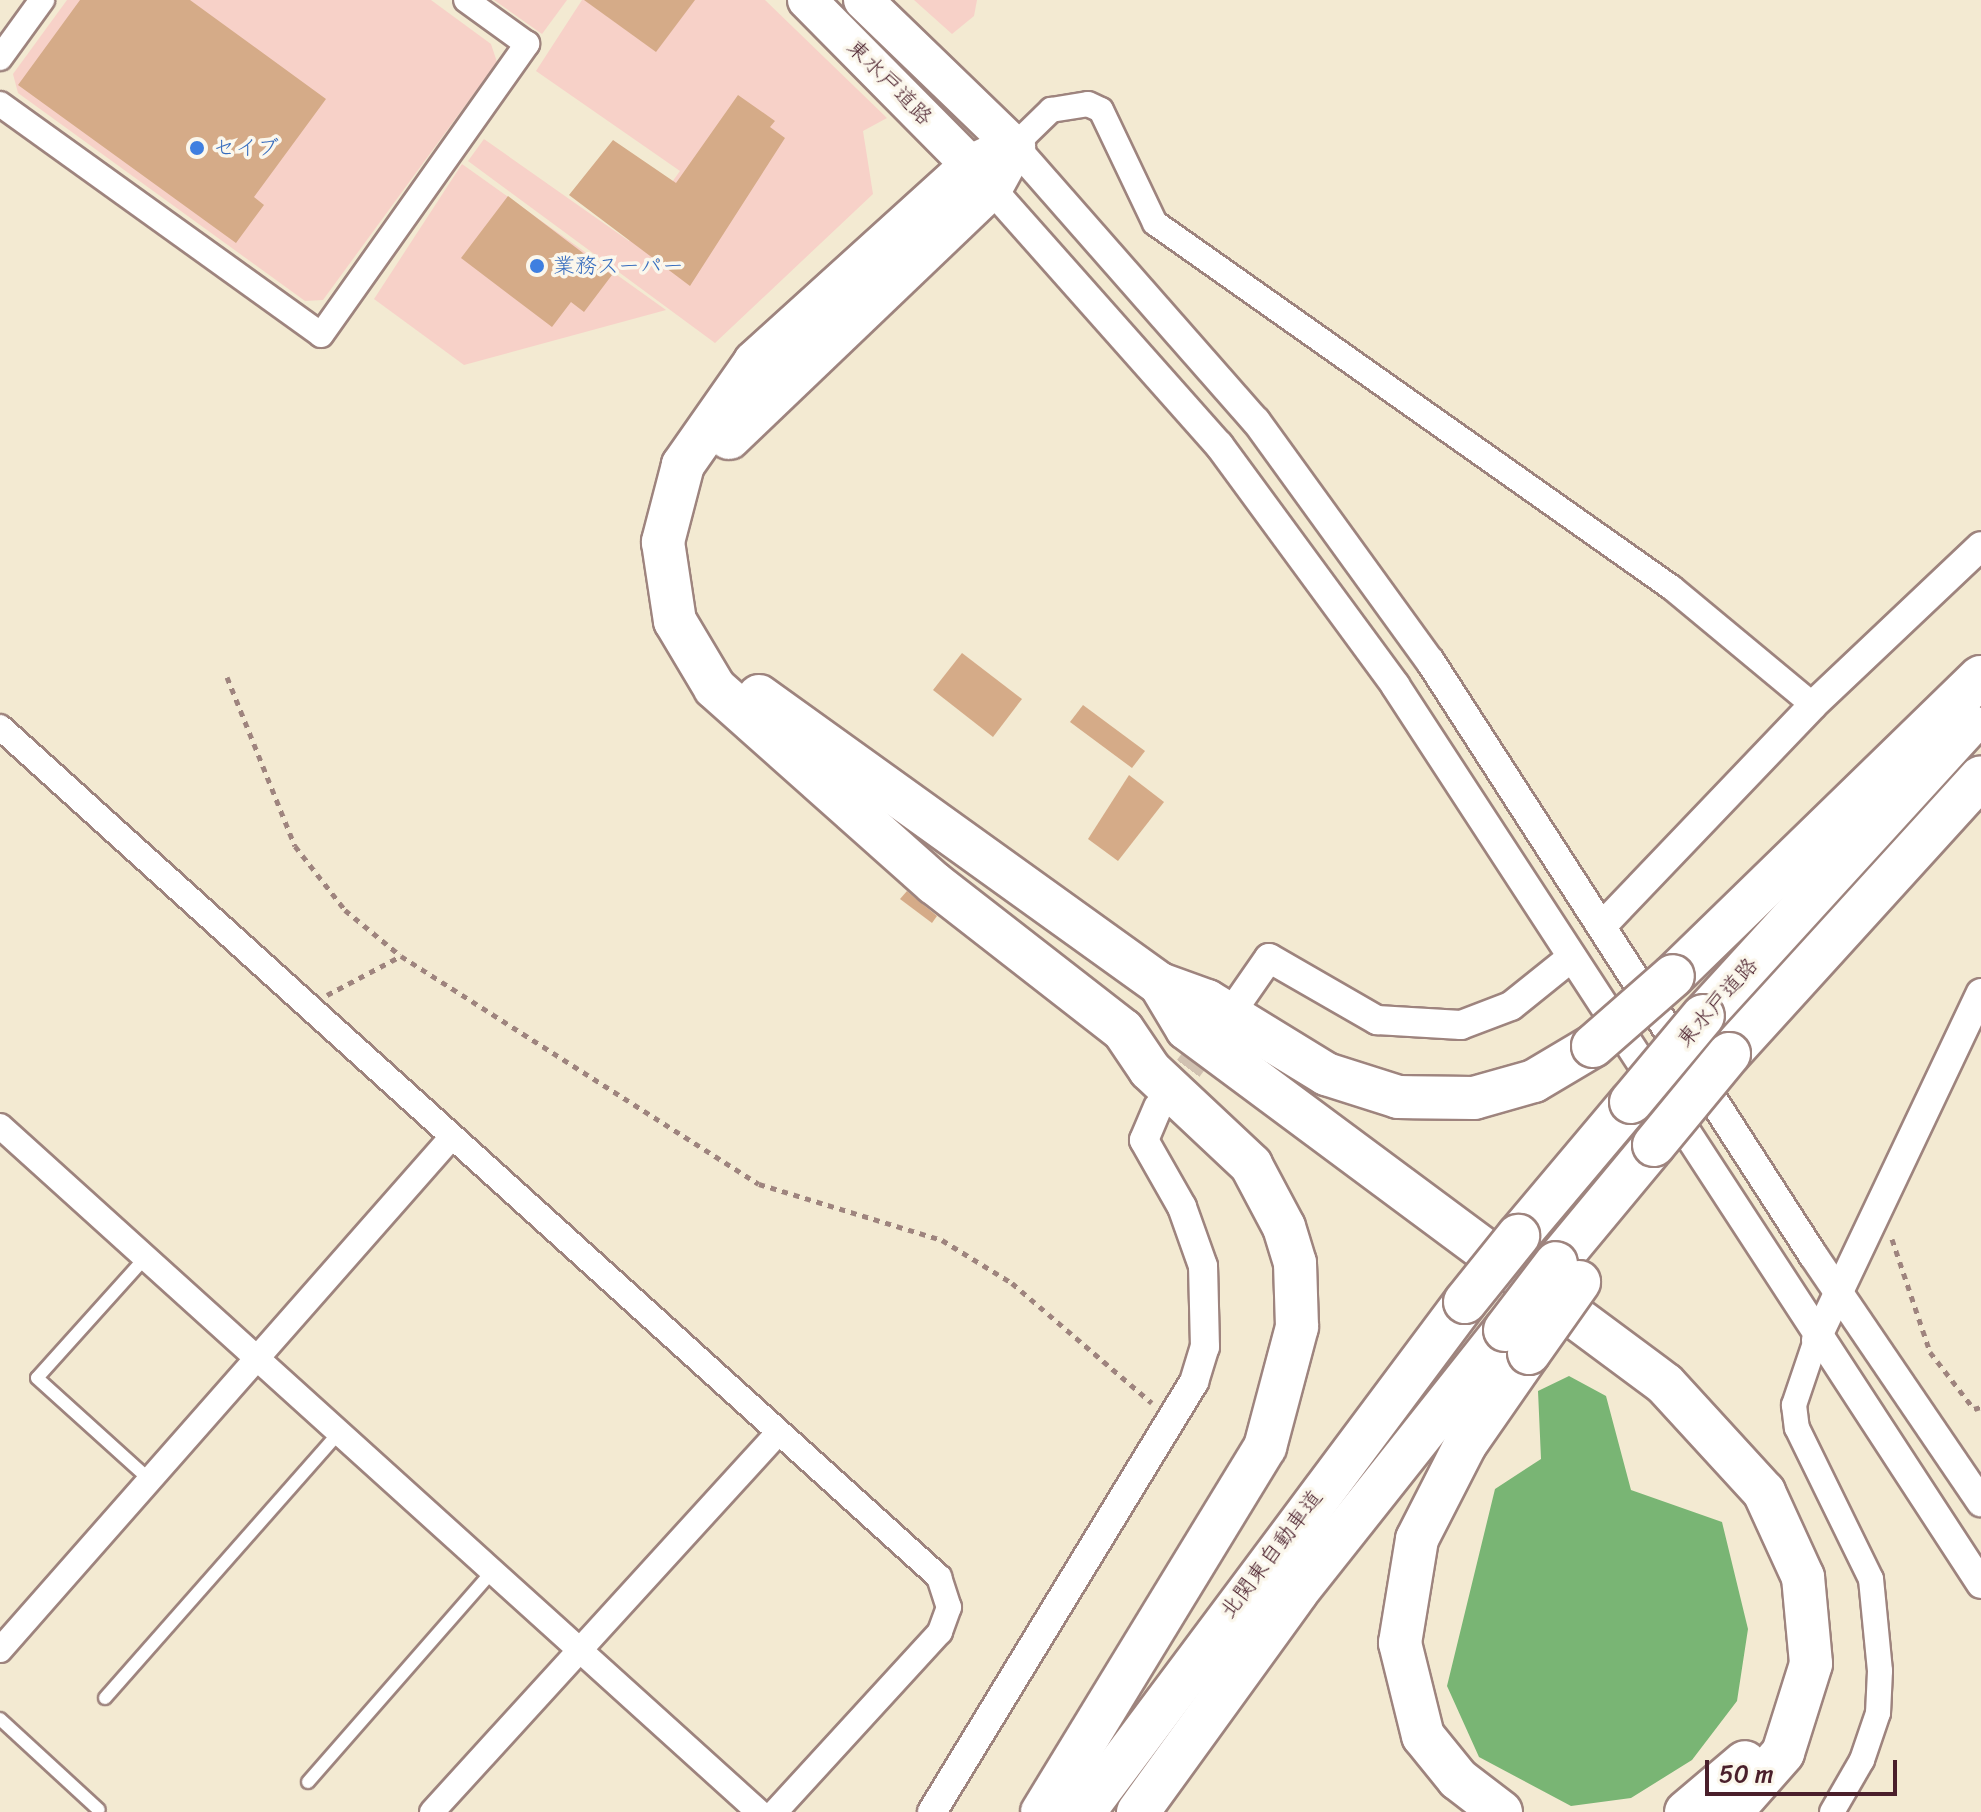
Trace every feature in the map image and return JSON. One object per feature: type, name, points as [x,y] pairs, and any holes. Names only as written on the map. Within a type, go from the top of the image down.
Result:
[{"type":"highway","name":"東水戸道路","points":[[807,0],[981,177]]},
{"type":"highway","name":"東水戸道路","points":[[863,0],[1014,146]]},
{"type":"highway","points":[[1014,146],[773,389],[719,450],[689,535],[694,594],[715,647],[745,686],[1160,984],[1207,1001],[1326,1074],[1398,1097],[1438,1101],[1504,1091],[1593,1046],[1673,976],[1981,677]]},
{"type":"highway","points":[[981,177],[787,332],[715,413],[673,490],[663,542],[667,593],[685,645],[715,688],[934,883],[1123,1030],[1150,1070],[1228,1139],[1268,1192],[1295,1263],[1297,1327],[1281,1405],[1246,1486],[1042,1812]]},
{"type":"highway","name":"東水戸道路","points":[[1465,1302],[1703,1016],[1981,712]]},
{"type":"highway","points":[[1501,1812],[1458,1779],[1423,1736],[1400,1643],[1417,1539],[1517,1341],[1733,1064],[1920,841],[1981,777]]},
{"type":"highway","points":[[1160,984],[1187,1029],[1665,1384],[1764,1492],[1803,1577],[1811,1664],[1783,1753],[1731,1812]]},
{"type":"highway","points":[[1123,1030],[1173,1046],[1648,1402],[1745,1508],[1779,1584],[1785,1669],[1753,1753],[1686,1812]]},
{"type":"highway","name":"北関東自動車道","points":[[1084,1812],[1465,1302]]},
{"type":"highway","name":"北関東自動車道","points":[[1138,1812],[1297,1592],[1517,1341]]},
{"type":"street","points":[[0,58],[42,0]]},
{"type":"street","points":[[0,104],[321,335],[527,44],[466,0]]},
{"type":"street","points":[[1813,705],[1672,588],[1155,223],[1101,110],[1088,104],[1051,110],[1014,146],[1256,421],[1430,661],[1603,925],[1837,1293],[1981,1502]]},
{"type":"street","points":[[981,177],[1219,445],[1413,711],[1816,1340],[1981,1584]]},
{"type":"street","points":[[1603,925],[1813,705],[1981,546]]},
{"type":"street","points":[[0,727],[311,1008],[450,1139],[939,1577],[949,1607],[940,1632],[775,1812]]},
{"type":"street","points":[[1237,1004],[1269,958],[1377,1020],[1461,1025],[1511,1006],[1572,957]]},
{"type":"street","points":[[1832,1812],[1862,1760],[1878,1713],[1880,1671],[1871,1579],[1797,1428],[1794,1405],[1816,1340],[1837,1293],[1981,993]]},
{"type":"street","points":[[932,1812],[1173,1419],[1201,1359],[1207,1306],[1203,1266],[1182,1207],[1144,1140],[1158,1107]]},
{"type":"street","points":[[0,1126],[576,1652],[759,1812]]},
{"type":"street","points":[[0,1650],[450,1139]]},
{"type":"street","points":[[432,1812],[778,1433]]},
{"type":"lane","points":[[145,1258],[37,1378],[150,1480]]},
{"type":"lane","points":[[105,1698],[337,1435]]},
{"type":"lane","points":[[308,1782],[490,1574]]},
{"type":"lane","points":[[0,1719],[99,1810]]},
{"type":"path","points":[[227,677],[295,846],[345,910],[401,956],[759,1184],[942,1240],[1012,1283],[1173,1419]]},
{"type":"path","points":[[311,1008],[401,956]]},
{"type":"path","points":[[1877,1215],[1896,1246],[1930,1352],[1974,1409],[1981,1407]]},
{"type":"shaded area","points":[[67,0],[431,0],[491,44],[497,62],[323,300],[305,301],[18,93],[13,74]]},
{"type":"shaded area","points":[[494,0],[567,0],[542,34]]},
{"type":"shaded area","points":[[582,0],[765,0],[887,118],[863,131],[873,194],[715,343],[468,161],[484,139],[629,241],[680,171],[536,71]]},
{"type":"shaded area","points":[[914,0],[977,0],[974,16],[952,34]]},
{"type":"shaded area","points":[[462,164],[666,310],[464,365],[374,299]]},
{"type":"green space","points":[[1569,1376],[1606,1396],[1631,1490],[1722,1522],[1748,1629],[1737,1701],[1692,1760],[1631,1798],[1571,1806],[1479,1757],[1447,1686],[1495,1489],[1541,1459],[1538,1391]]},
{"type":"building","name":"セイブ","points":[[80,0],[190,0],[326,99],[254,197],[264,205],[236,243],[18,85]]},
{"type":"building","points":[[584,0],[695,0],[656,52]]},
{"type":"building","points":[[738,95],[775,121],[770,127],[785,138],[690,286],[569,195],[613,140],[676,183]]},
{"type":"building","name":"業務スーパー","points":[[508,196],[612,275],[584,312],[571,302],[552,327],[461,258]]},
{"type":"building","points":[[962,653],[1022,699],[993,737],[933,690]]},
{"type":"building","points":[[1083,705],[1145,751],[1132,768],[1070,722]]},
{"type":"building","points":[[1129,775],[1164,802],[1118,861],[1088,839]]},
{"type":"building","points":[[907,891],[937,916],[932,923],[900,899]]},
{"type":"tunnel","points":[[1163,1102],[1217,1030]]},
{"type":"place","name":"セイブ","points":[[197,148]]},
{"type":"place","name":"業務スーパー","points":[[537,266]]}]
